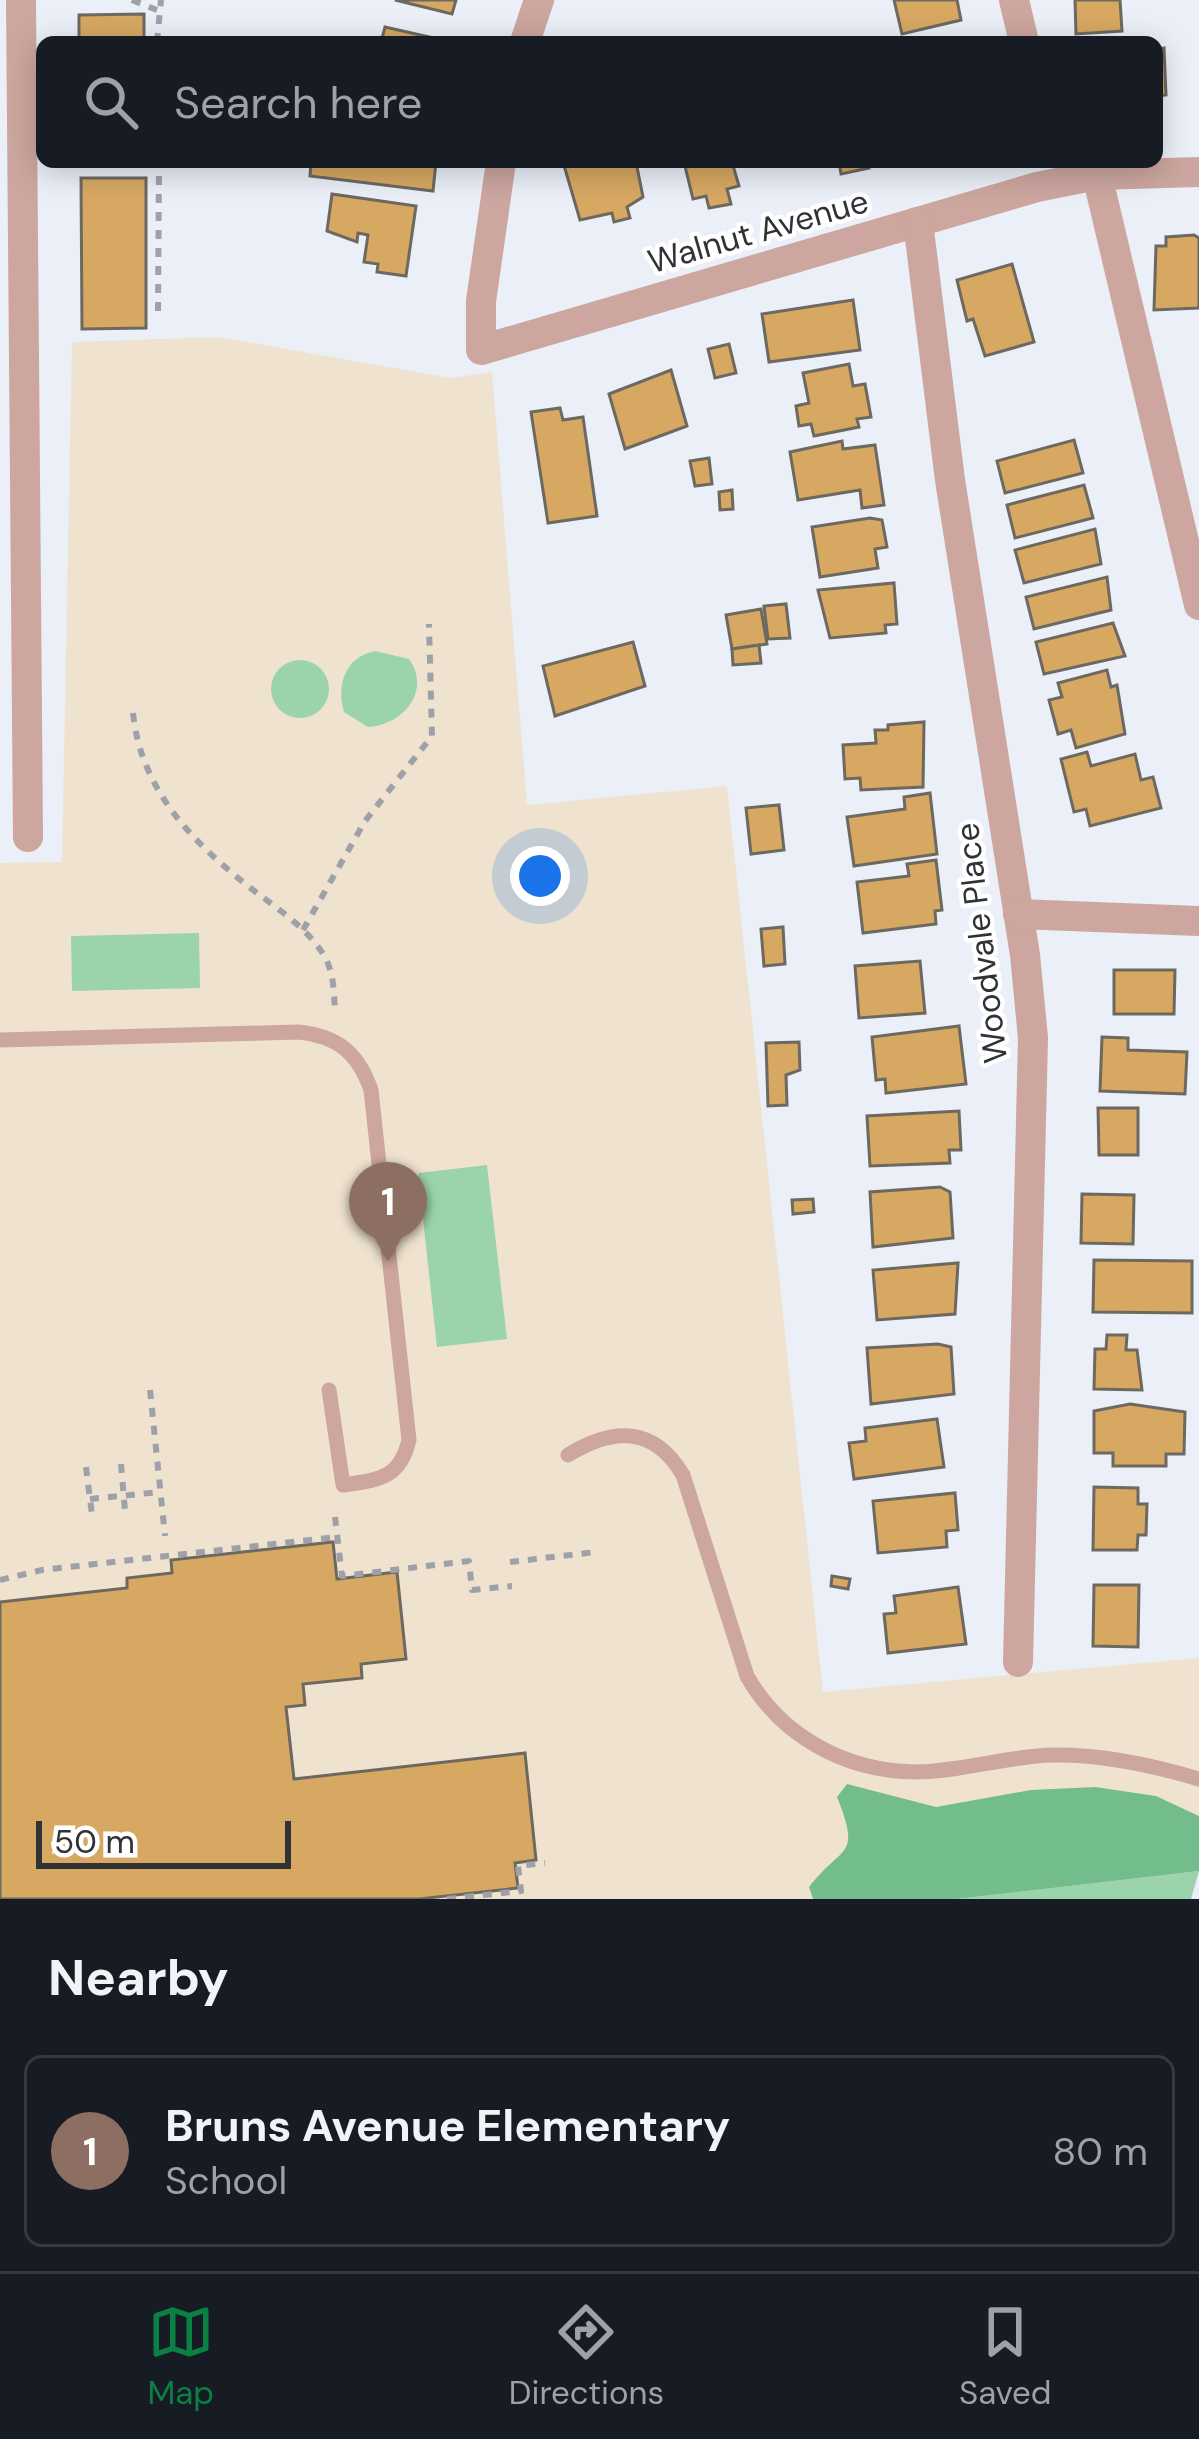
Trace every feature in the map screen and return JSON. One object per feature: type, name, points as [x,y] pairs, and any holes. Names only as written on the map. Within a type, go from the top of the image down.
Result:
[{"type":"street","points":[[21,0],[13,710],[28,837]]},
{"type":"street","points":[[528,36],[539,0]]},
{"type":"street","points":[[1014,0],[1023,36]]},
{"type":"street","name":"Walnut Avenue","points":[[500,168],[481,301],[481,350],[918,222],[1059,172],[1199,172]]},
{"type":"street","points":[[1097,175],[1199,605]]},
{"type":"street","name":"Woodvale Place","points":[[918,222],[950,480],[1018,914],[1034,1079],[1018,1662]]},
{"type":"street","points":[[1018,914],[1199,921]]},
{"type":"lane","points":[[0,1040],[316,1034],[351,1052],[364,1072],[375,1129],[409,1441],[397,1471],[383,1479],[343,1485],[329,1390]]},
{"type":"lane","points":[[568,1455],[594,1439],[622,1433],[648,1437],[670,1453],[683,1475],[747,1676],[764,1706],[794,1732],[833,1755],[916,1772],[1053,1755],[1110,1758],[1199,1779]]},
{"type":"path","points":[[132,0],[157,10]]},
{"type":"path","points":[[157,36],[161,0]]},
{"type":"path","points":[[158,310],[159,168]]},
{"type":"path","points":[[303,929],[365,821],[432,736],[429,624]]},
{"type":"path","points":[[134,712],[144,762],[181,824],[218,862],[303,929],[331,969],[335,1012]]},
{"type":"path","points":[[150,1390],[165,1535]]},
{"type":"path","points":[[121,1464],[125,1511]]},
{"type":"path","points":[[86,1467],[92,1515]]},
{"type":"path","points":[[90,1499],[160,1492]]},
{"type":"path","points":[[334,1517],[342,1576],[469,1561],[472,1590],[512,1586]]},
{"type":"path","points":[[0,1580],[42,1570],[337,1537]]},
{"type":"path","points":[[510,1562],[596,1552]]},
{"type":"path","points":[[448,1899],[521,1891],[518,1865],[544,1863]]},
{"type":"shaded area","points":[[219,337],[451,378],[492,372],[527,805],[727,786],[823,1692],[1199,1658],[1199,1871],[957,1899],[0,1899],[0,863],[62,862],[72,342]]},
{"type":"green space","points":[[375,651],[409,659],[417,683],[402,713],[368,727],[344,712],[341,692],[350,666]]},
{"type":"green space","points":[[300,660],[321,668],[329,689],[321,710],[300,718],[279,710],[271,689],[279,668]]},
{"type":"green space","points":[[199,933],[200,988],[72,991],[71,936]]},
{"type":"green space","points":[[487,1165],[507,1339],[437,1347],[418,1173]]},
{"type":"green space","points":[[847,1784],[936,1807],[1031,1790],[1095,1787],[1156,1796],[1199,1816],[1199,1871],[957,1899],[813,1899],[809,1887],[848,1841],[837,1797]]},
{"type":"green space","points":[[1199,1871],[1191,1899],[957,1899]]},
{"type":"building","points":[[395,0],[456,0],[452,14]]},
{"type":"building","points":[[894,0],[957,0],[961,20],[902,34]]},
{"type":"building","points":[[1075,0],[1120,0],[1122,31],[1076,34]]},
{"type":"building","points":[[144,14],[144,36],[79,36],[79,15]]},
{"type":"building","points":[[385,27],[425,36],[383,36]]},
{"type":"building","points":[[1163,48],[1166,95],[1163,95]]},
{"type":"building","points":[[311,168],[435,168],[433,191],[310,176]]},
{"type":"building","points":[[565,168],[637,168],[643,197],[627,207],[630,218],[614,222],[612,213],[580,220]]},
{"type":"building","points":[[685,168],[734,168],[739,186],[727,189],[731,204],[709,208],[706,196],[693,199]]},
{"type":"building","points":[[81,178],[146,178],[146,328],[82,329]]},
{"type":"building","points":[[332,194],[416,206],[406,276],[377,272],[378,264],[364,262],[368,235],[358,233],[357,242],[327,231]]},
{"type":"building","points":[[1166,237],[1199,238],[1199,308],[1154,310],[1156,246],[1166,246]]},
{"type":"building","points":[[1012,264],[1034,342],[985,356],[973,319],[967,321],[957,280]]},
{"type":"building","points":[[853,300],[860,350],[769,362],[762,314]]},
{"type":"building","points":[[729,344],[736,373],[715,378],[708,349]]},
{"type":"building","points":[[849,364],[853,386],[865,384],[871,417],[857,419],[859,427],[814,436],[811,424],[799,426],[796,406],[809,403],[803,373]]},
{"type":"building","points":[[671,370],[687,426],[625,449],[609,394]]},
{"type":"building","points":[[560,408],[563,420],[583,417],[597,516],[548,523],[531,412]]},
{"type":"building","points":[[1074,440],[1083,473],[1005,493],[997,461]]},
{"type":"building","points":[[842,441],[843,449],[875,445],[884,505],[862,508],[860,490],[798,500],[790,452]]},
{"type":"building","points":[[709,458],[712,484],[695,486],[690,461]]},
{"type":"building","points":[[1084,485],[1093,518],[1015,538],[1007,505]]},
{"type":"building","points":[[732,490],[733,509],[720,510],[719,492]]},
{"type":"building","points":[[882,520],[887,547],[875,549],[878,568],[820,577],[812,527]]},
{"type":"building","points":[[1095,529],[1101,564],[1024,583],[1015,550]]},
{"type":"building","points":[[1107,577],[1111,610],[1034,629],[1026,597]]},
{"type":"building","points":[[894,583],[897,624],[885,625],[886,633],[830,638],[818,590]]},
{"type":"building","points":[[786,604],[790,638],[768,639],[764,606]]},
{"type":"building","points":[[761,609],[767,644],[732,649],[726,615]]},
{"type":"building","points":[[1113,623],[1125,656],[1044,674],[1036,642]]},
{"type":"building","points":[[633,642],[645,686],[555,716],[543,666]]},
{"type":"building","points":[[759,645],[761,663],[733,665],[732,649]]},
{"type":"building","points":[[1107,670],[1111,687],[1117,685],[1125,734],[1076,748],[1071,730],[1058,734],[1049,700],[1062,697],[1058,683]]},
{"type":"building","points":[[924,722],[923,787],[861,790],[860,778],[845,779],[843,745],[876,743],[875,730]]},
{"type":"building","points":[[1087,752],[1091,766],[1135,754],[1141,780],[1153,777],[1161,808],[1090,826],[1086,809],[1074,812],[1061,759]]},
{"type":"building","points":[[930,793],[937,854],[854,866],[847,817],[905,809],[904,797]]},
{"type":"building","points":[[779,805],[784,850],[751,854],[746,808]]},
{"type":"building","points":[[936,860],[942,910],[935,911],[936,924],[863,933],[857,882],[909,876],[907,864]]},
{"type":"building","points":[[783,927],[785,964],[764,966],[761,929]]},
{"type":"building","points":[[920,961],[925,1013],[859,1018],[855,966]]},
{"type":"building","points":[[1114,970],[1175,970],[1174,1014],[1114,1014]]},
{"type":"building","points":[[959,1026],[966,1084],[886,1093],[885,1079],[876,1080],[872,1037]]},
{"type":"building","points":[[1102,1037],[1128,1038],[1128,1050],[1187,1052],[1185,1094],[1100,1091]]},
{"type":"building","points":[[799,1042],[800,1070],[786,1075],[787,1105],[768,1106],[766,1043]]},
{"type":"building","points":[[1098,1108],[1138,1108],[1138,1155],[1099,1155]]},
{"type":"building","points":[[959,1111],[961,1150],[949,1150],[950,1163],[870,1166],[867,1116]]},
{"type":"building","points":[[940,1187],[950,1192],[953,1238],[873,1247],[870,1192]]},
{"type":"building","points":[[1082,1194],[1134,1195],[1133,1244],[1081,1243]]},
{"type":"building","points":[[813,1199],[814,1212],[793,1214],[792,1200]]},
{"type":"building","points":[[1094,1260],[1192,1261],[1192,1313],[1093,1312]]},
{"type":"building","points":[[958,1263],[955,1314],[877,1320],[873,1270]]},
{"type":"building","points":[[1107,1335],[1127,1335],[1126,1350],[1137,1350],[1142,1390],[1094,1389],[1095,1349],[1106,1349]]},
{"type":"building","points":[[951,1347],[954,1394],[871,1404],[867,1348]]},
{"type":"building","points":[[1130,1404],[1185,1412],[1184,1454],[1166,1454],[1166,1466],[1113,1466],[1113,1453],[1094,1453],[1094,1411]]},
{"type":"building","points":[[937,1419],[944,1467],[854,1479],[849,1443],[866,1441],[865,1428]]},
{"type":"building","points":[[1094,1487],[1138,1488],[1138,1504],[1147,1504],[1146,1535],[1138,1535],[1137,1550],[1093,1550]]},
{"type":"building","points":[[955,1493],[958,1530],[946,1531],[947,1547],[878,1553],[873,1501]]},
{"type":"building","points":[[333,1542],[337,1579],[397,1572],[406,1659],[361,1664],[362,1678],[303,1684],[305,1705],[286,1707],[294,1779],[525,1753],[536,1860],[515,1863],[518,1888],[419,1899],[0,1899],[0,1602],[127,1588],[127,1578],[172,1573],[171,1560]]},
{"type":"building","points":[[832,1576],[850,1579],[848,1589],[831,1586]]},
{"type":"building","points":[[1094,1585],[1139,1585],[1138,1647],[1093,1646]]},
{"type":"building","points":[[958,1587],[966,1644],[888,1653],[884,1614],[896,1613],[894,1596]]},
{"type":"place","name":"Bruns Avenue Elementary","points":[[388,1261]]}]
